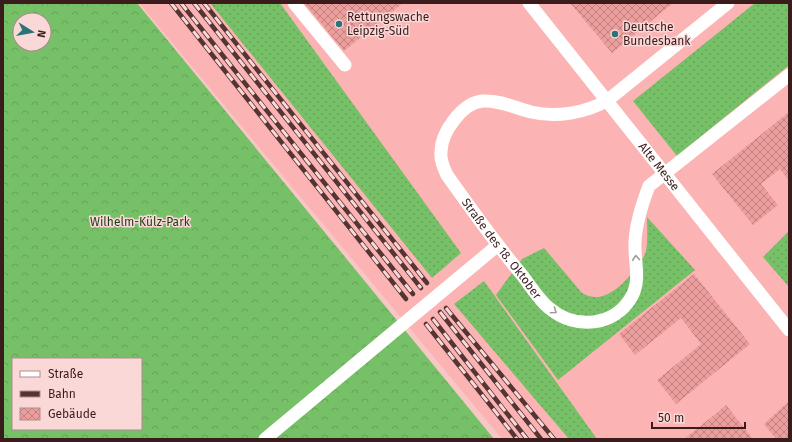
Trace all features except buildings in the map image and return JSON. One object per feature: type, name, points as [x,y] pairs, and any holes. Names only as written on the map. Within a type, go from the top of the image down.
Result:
[{"type":"street","points":[[294,3],[345,65]]},
{"type":"street","name":"Alte Messe","points":[[529,3],[608,100],[789,330]]},
{"type":"street","name":"Straße des 18. Oktober","points":[[724,4],[608,100],[595,108],[580,112],[551,114],[531,112],[504,103],[481,101],[468,107],[454,119],[442,142],[442,164],[447,175],[498,245],[548,307],[562,317],[572,321],[588,322],[601,321],[614,316],[625,308],[633,294],[638,276],[635,243],[641,206],[649,186],[789,75]]},
{"type":"street","points":[[265,439],[498,245]]},
{"type":"shaded area","points":[[139,3],[789,3],[789,439],[502,439]]},
{"type":"green space","name":"Wilhelm-Külz-Park","points":[[3,3],[137,3],[494,439],[3,439]]},
{"type":"green space","points":[[210,3],[280,3],[461,253],[432,278]]},
{"type":"green space","points":[[755,3],[789,3],[789,65],[677,156],[633,101]]},
{"type":"green space","points":[[647,217],[695,270],[558,380],[496,295],[522,259],[544,248],[582,293],[590,297],[598,297],[614,291],[627,279],[644,257],[647,243]]},
{"type":"green space","points":[[789,231],[789,287],[763,257]]},
{"type":"green space","points":[[484,281],[597,439],[569,439],[454,304]]},
{"type":"railway","points":[[171,3],[406,299]]},
{"type":"railway","points":[[181,3],[413,294]]},
{"type":"railway","points":[[194,3],[421,288]]},
{"type":"railway","points":[[204,3],[427,283]]},
{"type":"railway","points":[[446,308],[554,439]]},
{"type":"railway","points":[[440,312],[541,439]]},
{"type":"railway","points":[[433,319],[527,439]]},
{"type":"railway","points":[[426,324],[517,439]]},
{"type":"place","name":"Rettungswache Leipzig-Süd","points":[[339,24]]},
{"type":"place","name":"Deutsche Bundesbank","points":[[615,34]]}]
